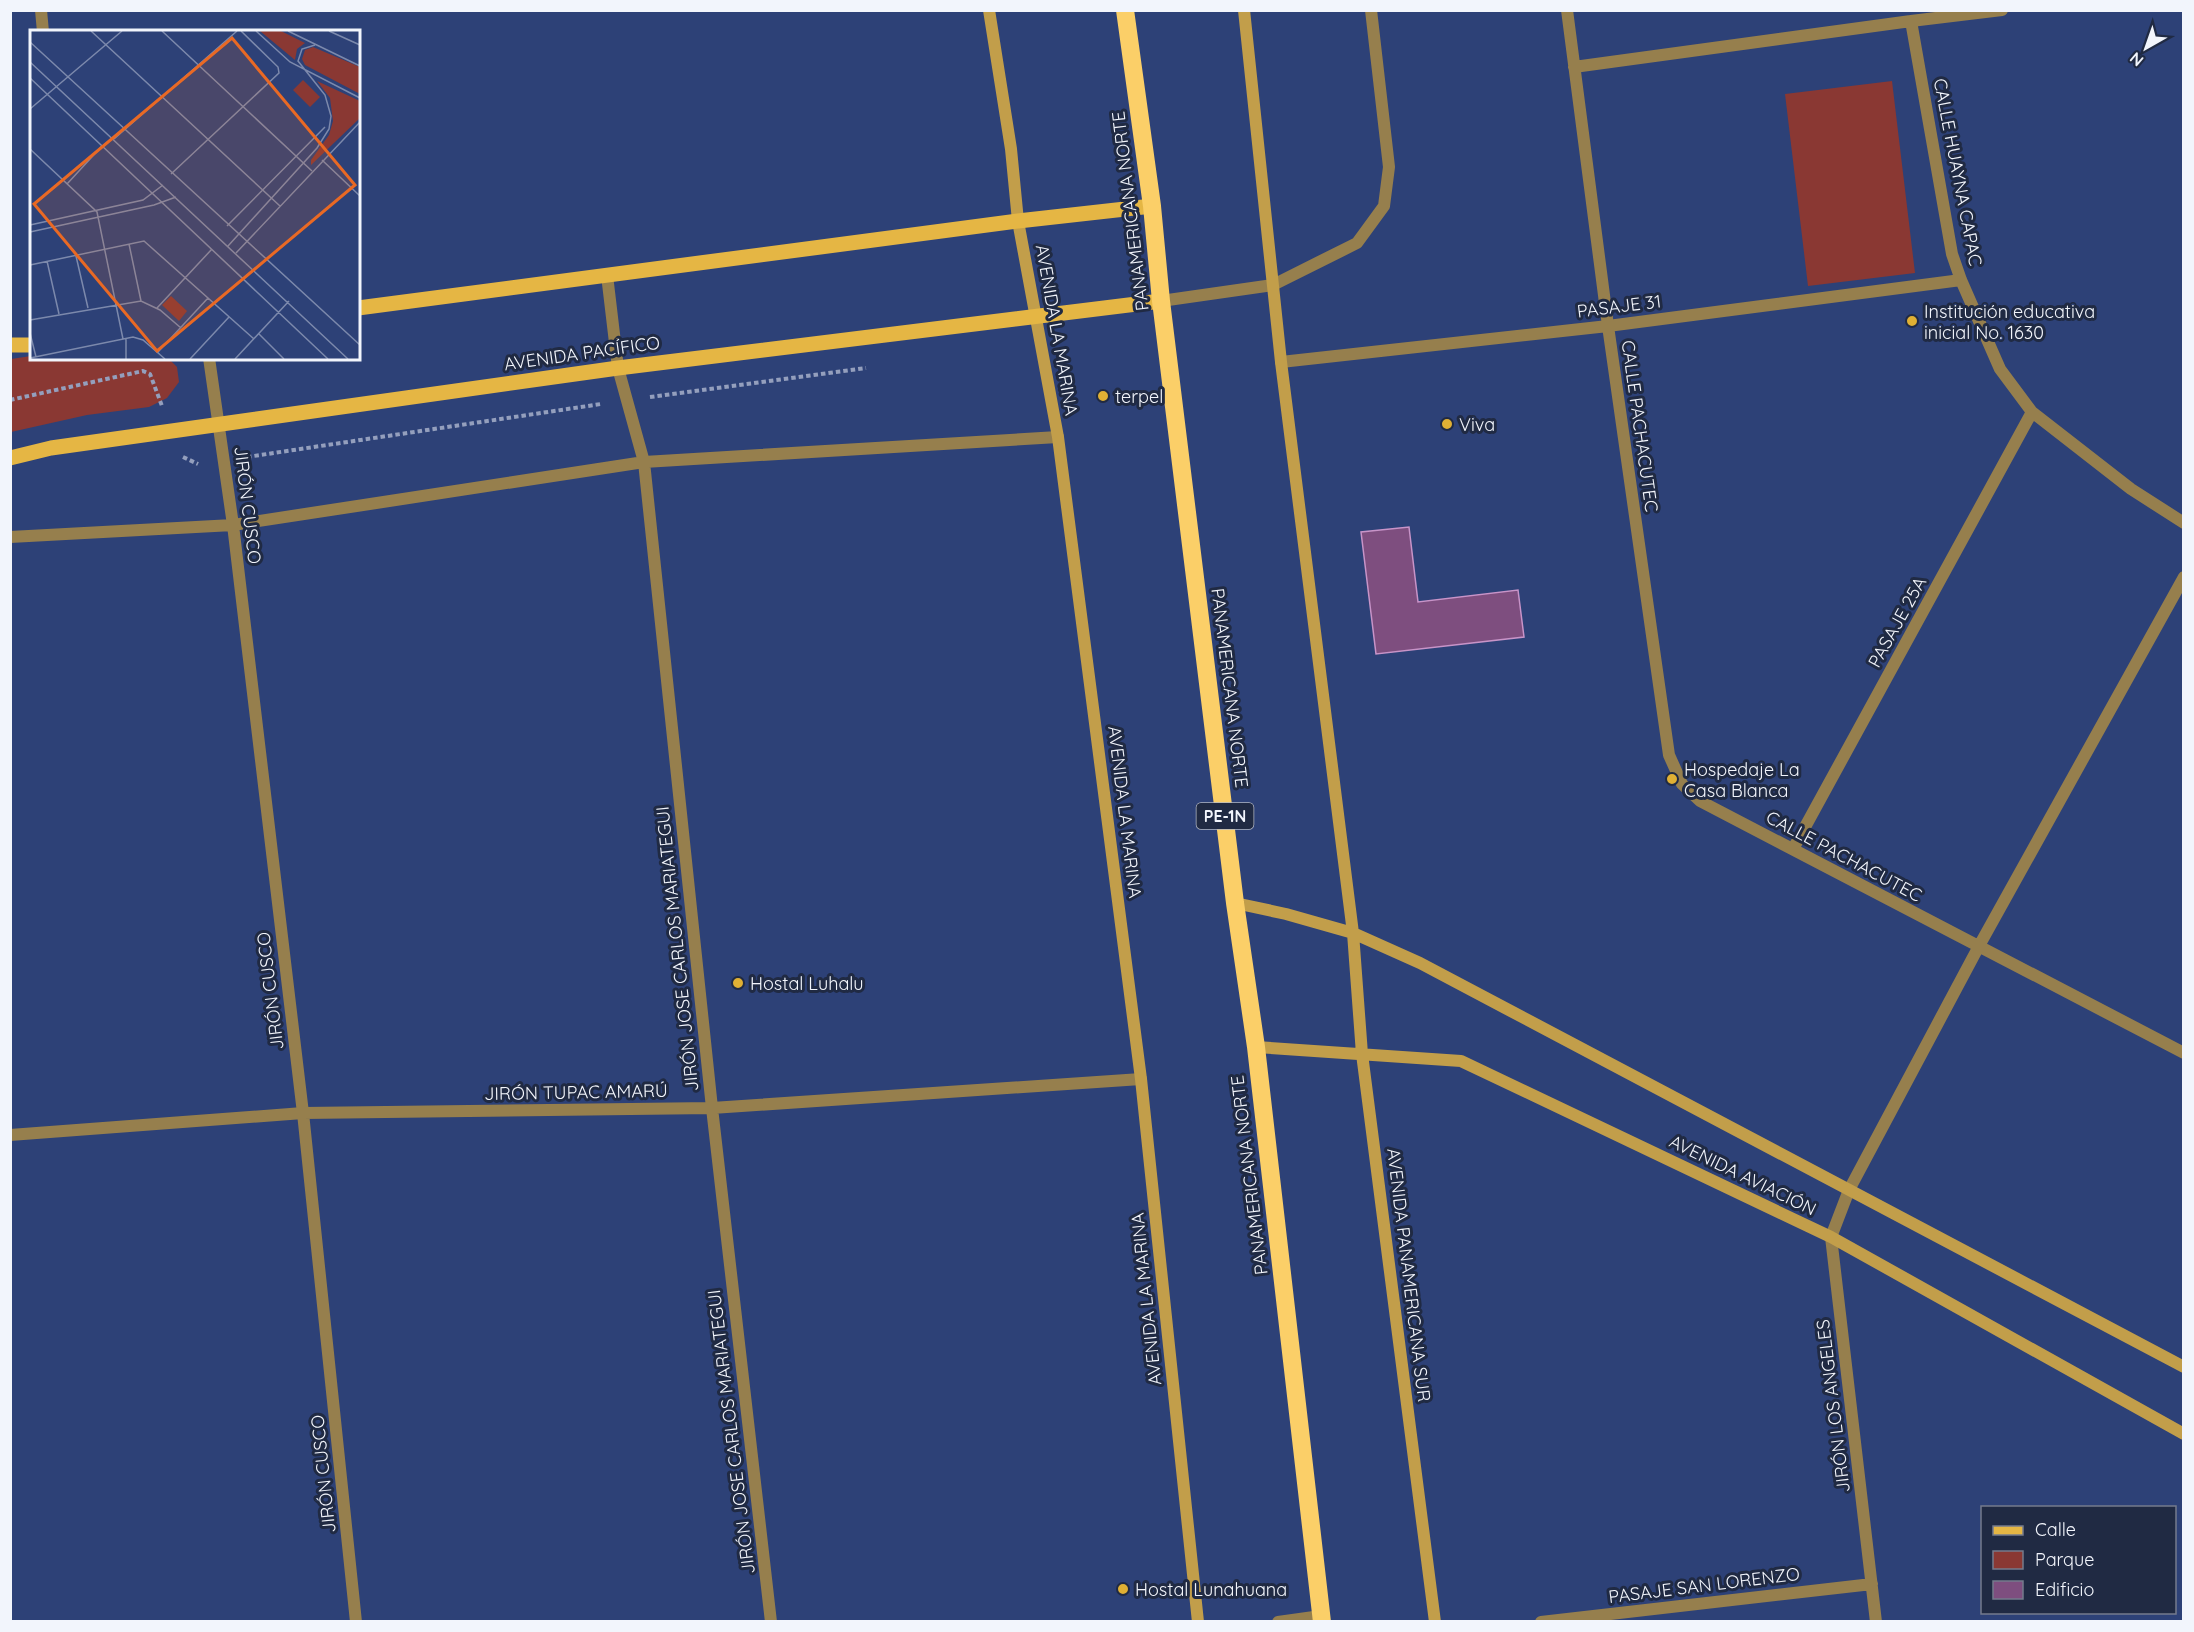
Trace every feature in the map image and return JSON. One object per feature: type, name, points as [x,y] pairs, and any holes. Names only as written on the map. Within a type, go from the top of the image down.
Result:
[{"type":"highway","name":"PANAMERICANA NORTE","points":[[1125,10],[1152,206],[1161,301],[1235,903],[1256,1047],[1321,1619]]},
{"type":"main road","name":"AVENIDA LA MARINA","points":[[989,10],[1011,149],[1018,221],[1038,317],[1058,437],[1141,1079],[1198,1622]]},
{"type":"main road","name":"AVENIDA PANAMERICANA SUR","points":[[1244,10],[1281,362],[1353,933],[1362,1054],[1435,1622]]},
{"type":"main road","points":[[360,308],[1018,221],[1152,206]]},
{"type":"main road","name":"AVENIDA PACÍFICO","points":[[10,458],[51,448],[618,368],[1161,301]]},
{"type":"main road","points":[[10,345],[30,345]]},
{"type":"main road","name":"AVENIDA AVIACIÓN","points":[[1235,903],[1286,914],[1353,933],[1420,963],[2184,1367]]},
{"type":"main road","name":"AVENIDA AVIACIÓN","points":[[1256,1047],[1461,1061],[1831,1237],[2184,1434]]},
{"type":"street","points":[[41,10],[44,30]]},
{"type":"street","points":[[1161,301],[1273,285],[1357,243],[1384,206],[1389,167],[1371,10]]},
{"type":"street","name":"CALLE PACHACUTEC","points":[[1567,10],[1608,326],[1669,755],[1682,784],[1700,801],[2184,1053]]},
{"type":"street","points":[[1574,67],[2002,10]]},
{"type":"street","name":"CALLE HUAYNA CAPAC","points":[[1911,21],[1952,254],[2000,369],[2032,412],[2132,489],[2184,524]]},
{"type":"street","name":"JIRÓN JOSE CARLOS MARIATEGUI","points":[[607,275],[618,368],[644,462],[712,1108],[771,1622]]},
{"type":"street","name":"PASAJE 31","points":[[1281,362],[1608,326],[1961,280]]},
{"type":"street","name":"JIRÓN CUSCO","points":[[209,360],[233,525],[303,1113],[356,1622]]},
{"type":"street","name":"PASAJE 25A","points":[[1793,849],[2032,412]]},
{"type":"street","points":[[10,537],[233,525],[644,462],[1058,437]]},
{"type":"street","name":"JIRÓN LOS ANGELES","points":[[1876,1622],[1831,1237],[1849,1190],[1979,946],[2184,577]]},
{"type":"street","name":"JIRÓN TUPAC AMARÚ","points":[[10,1135],[303,1113],[712,1108],[1141,1079]]},
{"type":"street","name":"PASAJE SAN LORENZO","points":[[1541,1622],[1872,1584]]},
{"type":"street","points":[[1278,1622],[1321,1619]]},
{"type":"green space","points":[[1892,81],[1915,273],[1808,286],[1785,94]]},
{"type":"green space","points":[[30,356],[30,360],[170,360],[177,367],[179,382],[167,398],[149,407],[87,415],[11,432],[11,359]]},
{"type":"building","points":[[1409,527],[1418,602],[1518,590],[1524,637],[1376,654],[1361,532]]},
{"type":"place","name":"Institución educativa inicial No. 1630","points":[[1912,321]]},
{"type":"place","name":"terpel","points":[[1103,396]]},
{"type":"place","name":"Viva","points":[[1447,424]]},
{"type":"place","name":"Hospedaje La Casa Blanca","points":[[1672,779]]},
{"type":"place","name":"Hostal Luhalu","points":[[738,983]]},
{"type":"place","name":"Hostal Lunahuana","points":[[1123,1589]]}]
